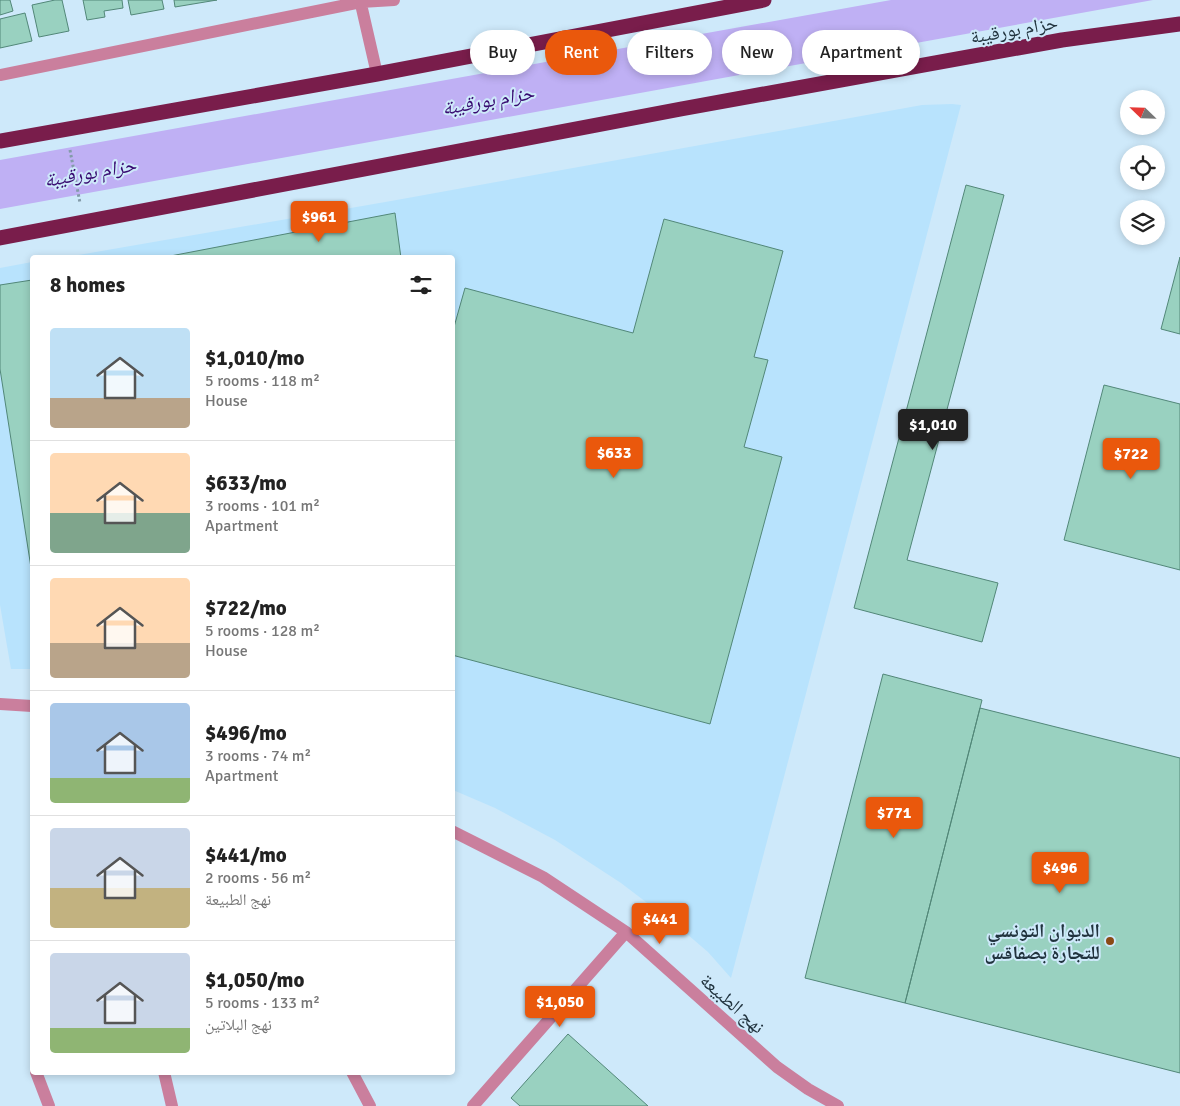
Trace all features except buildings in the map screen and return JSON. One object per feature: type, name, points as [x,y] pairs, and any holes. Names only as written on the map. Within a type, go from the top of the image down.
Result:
[{"type":"highway","points":[[0,141],[378,74],[764,0]]},
{"type":"highway","name":"حزام بورقيبة","points":[[0,238],[700,105],[1062,40],[1180,24]]},
{"type":"street","points":[[0,75],[361,1],[394,0]]},
{"type":"street","points":[[361,1],[378,74]]},
{"type":"street","points":[[0,704],[30,706]]},
{"type":"street","name":"نهج الطبيعة","points":[[455,833],[543,877],[626,932],[777,1067],[808,1089],[838,1106]]},
{"type":"street","points":[[474,1106],[626,932]]},
{"type":"street","points":[[37,1075],[49,1106]]},
{"type":"street","points":[[165,1075],[172,1106]]},
{"type":"street","points":[[354,1075],[370,1106]]},
{"type":"path","points":[[70,146],[81,208]]},
{"type":"shaded area","points":[[922,105],[961,105],[731,978],[708,952],[621,883],[555,840],[495,808],[455,791],[455,255],[78,255],[391,201]]},
{"type":"shaded area","points":[[30,262],[30,669],[11,669],[0,605],[0,268]]},
{"type":"water","points":[[891,0],[1153,0],[920,42],[920,30],[802,30],[802,64],[792,65],[792,30],[724,30]]},
{"type":"water","points":[[722,30],[722,75],[739,75],[0,209],[0,160],[473,75],[535,75],[535,64],[545,62],[545,75],[617,75],[617,49],[627,47],[627,75],[712,75],[712,32]]},
{"type":"place","name":"الديوان التونسي للتجارة بصفاقس","points":[[1110,941]]}]
